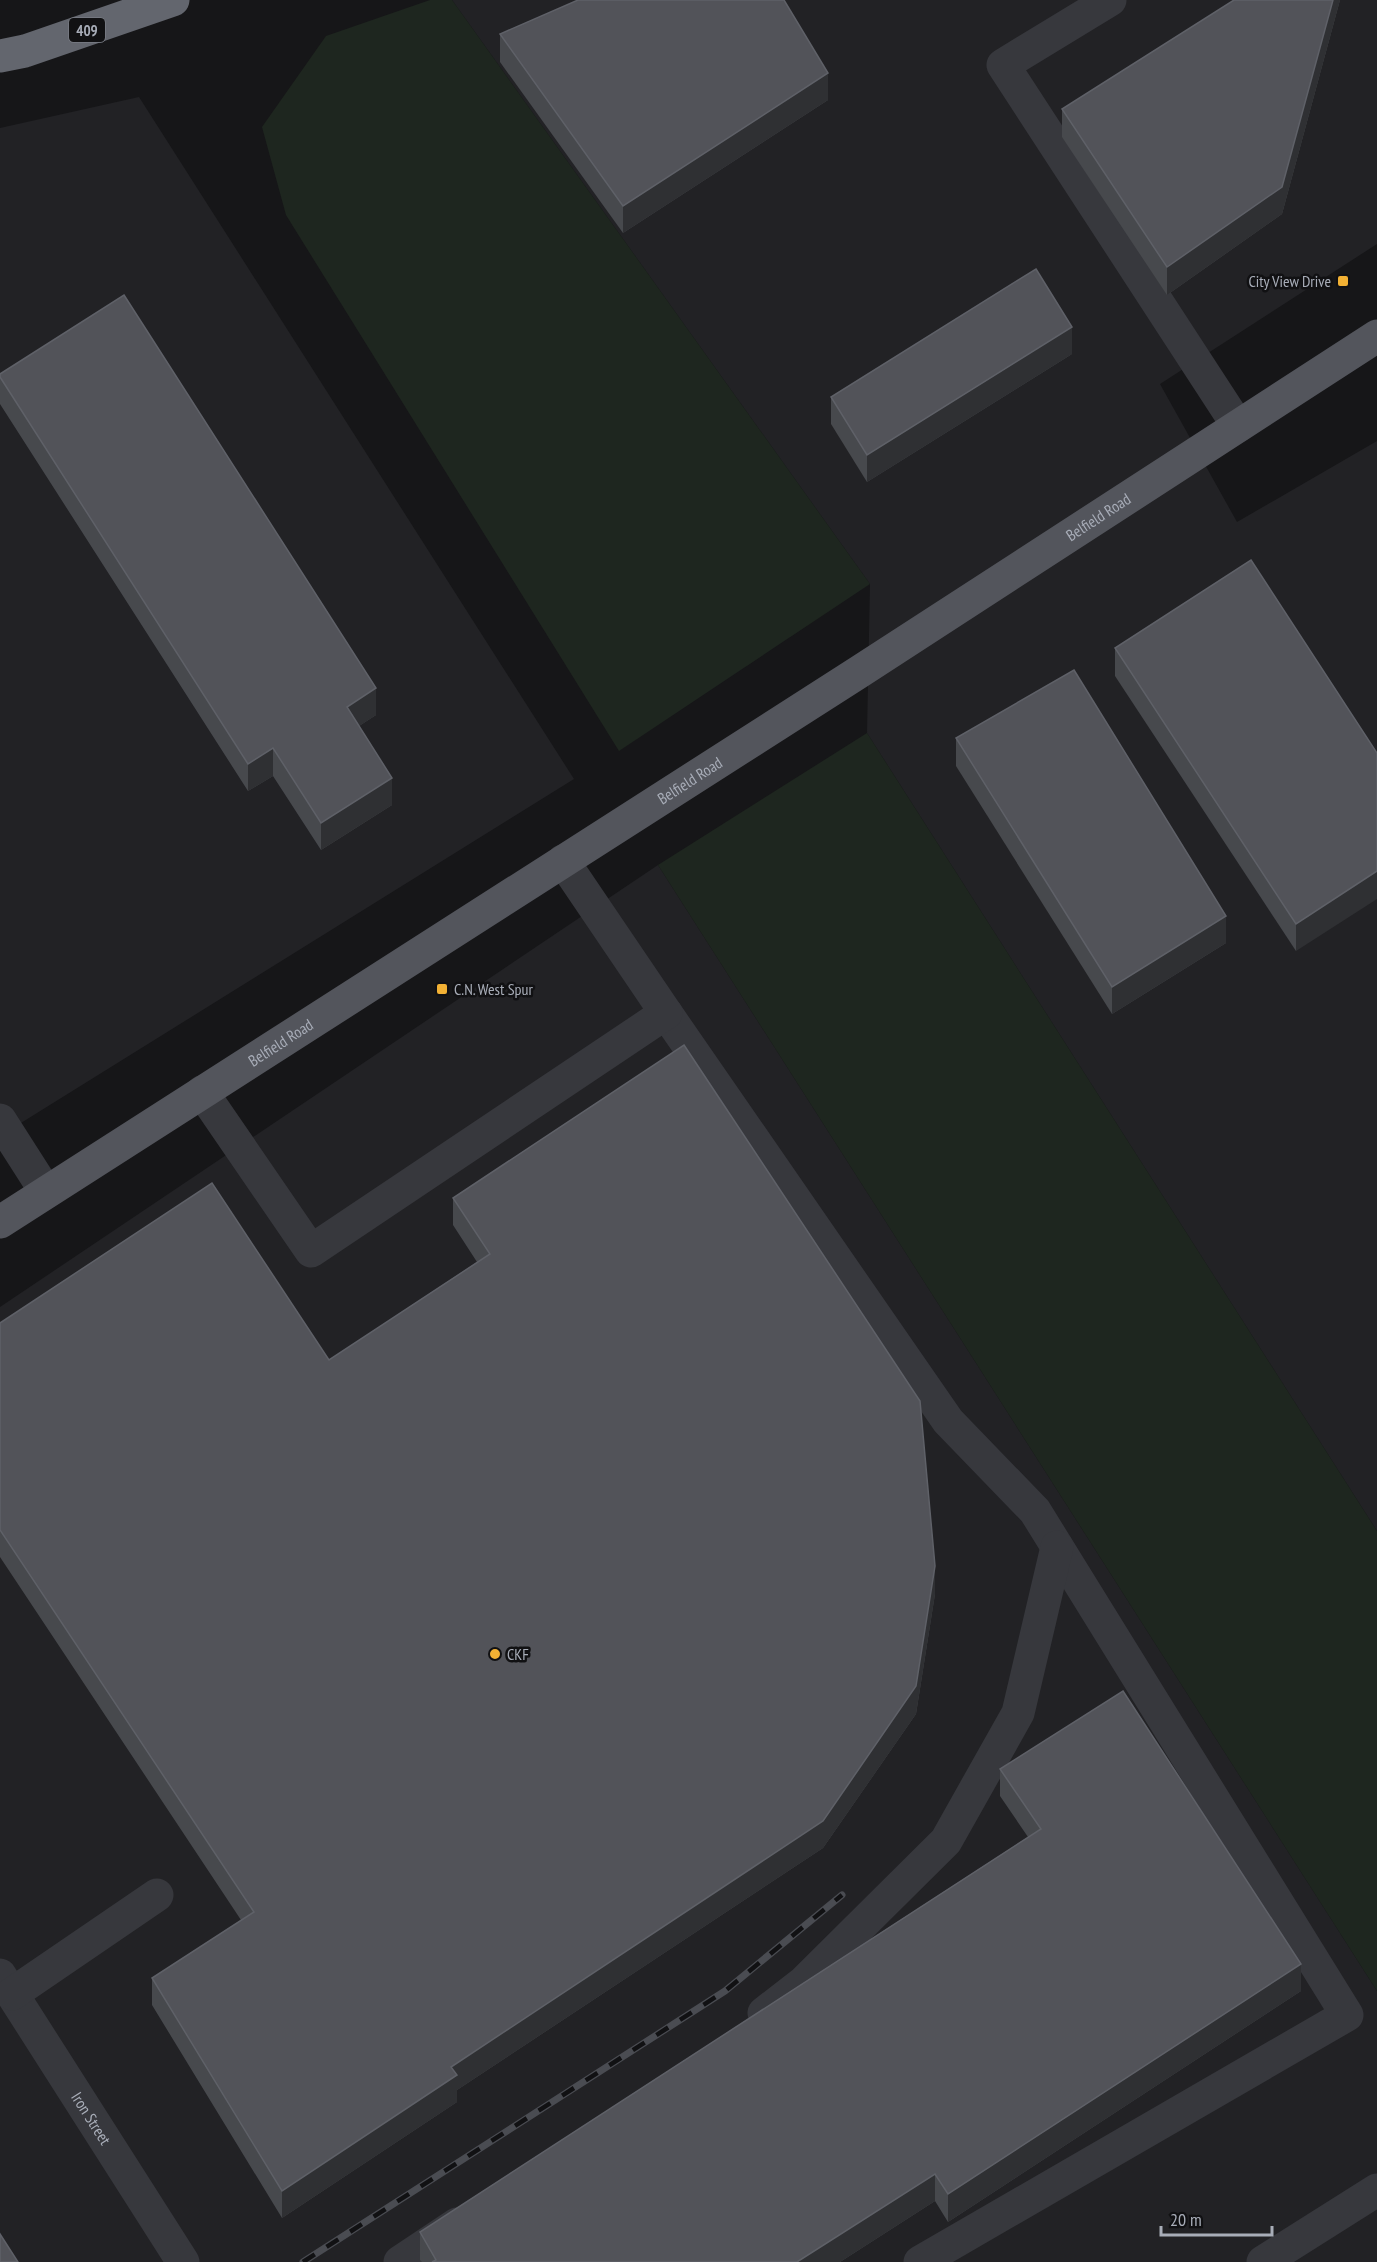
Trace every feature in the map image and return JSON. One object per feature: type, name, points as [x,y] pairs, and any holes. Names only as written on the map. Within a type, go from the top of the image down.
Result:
[{"type":"highway","name":"409","points":[[0,56],[25,51],[173,0]]},
{"type":"main road","name":"Belfield Road","points":[[0,1222],[860,672],[1377,336]]},
{"type":"street","points":[[1110,0],[1003,65],[1238,426]]},
{"type":"street","points":[[563,861],[948,1421],[1035,1511],[1347,2015],[920,2262]]},
{"type":"street","points":[[202,1092],[311,1251],[666,1012]]},
{"type":"street","points":[[0,1120],[46,1192]]},
{"type":"street","points":[[739,2032],[804,1983],[946,1841],[1018,1713],[1057,1547]]},
{"type":"street","points":[[6,1985],[157,1895]]},
{"type":"street","name":"Iron Street","points":[[6,1985],[183,2262]]},
{"type":"street","points":[[1263,2262],[1377,2190]]},
{"type":"street","points":[[400,2262],[478,2210]]},
{"type":"shaded area","points":[[430,0],[452,0],[870,584],[619,751],[286,215],[262,127],[326,36]]},
{"type":"shaded area","points":[[452,0],[1377,0],[1377,244],[1160,384],[1237,522],[1377,441],[1377,1531],[867,733],[870,584]]},
{"type":"shaded area","points":[[139,97],[574,779],[0,1136],[0,128]]},
{"type":"shaded area","points":[[867,733],[1377,1531],[1377,1991],[658,865]]},
{"type":"shaded area","points":[[658,865],[1377,1991],[1377,2262],[0,2262],[0,1307]]},
{"type":"building","points":[[578,0],[784,0],[828,73],[623,206],[500,34]]},
{"type":"building","points":[[1234,0],[1333,0],[1282,187],[1167,267],[1062,109]]},
{"type":"building","points":[[1036,269],[1072,327],[867,455],[831,397]]},
{"type":"building","points":[[124,295],[376,688],[347,707],[392,778],[321,823],[273,748],[248,764],[0,377],[0,374]]},
{"type":"building","points":[[1251,560],[1377,753],[1377,871],[1296,924],[1115,648]]},
{"type":"building","points":[[1074,670],[1226,916],[1112,987],[956,738]]},
{"type":"building","name":"CKF","points":[[684,1045],[920,1401],[935,1566],[916,1686],[823,1821],[451,2067],[457,2075],[282,2191],[152,1978],[254,1912],[0,1530],[0,1323],[212,1183],[329,1360],[490,1254],[453,1198]]},
{"type":"building","points":[[1123,1691],[1301,1964],[948,2194],[935,2174],[797,2262],[432,2262],[436,2260],[420,2232],[1041,1829],[1000,1769]]},
{"type":"building","points":[[0,2234],[18,2262],[0,2262]]},
{"type":"railway","points":[[303,2262],[725,1991],[842,1895]]},
{"type":"place","name":"City View Drive","points":[[1343,281]]},
{"type":"place","name":"C.N. West Spur","points":[[442,989]]},
{"type":"place","name":"CKF","points":[[495,1654]]}]
